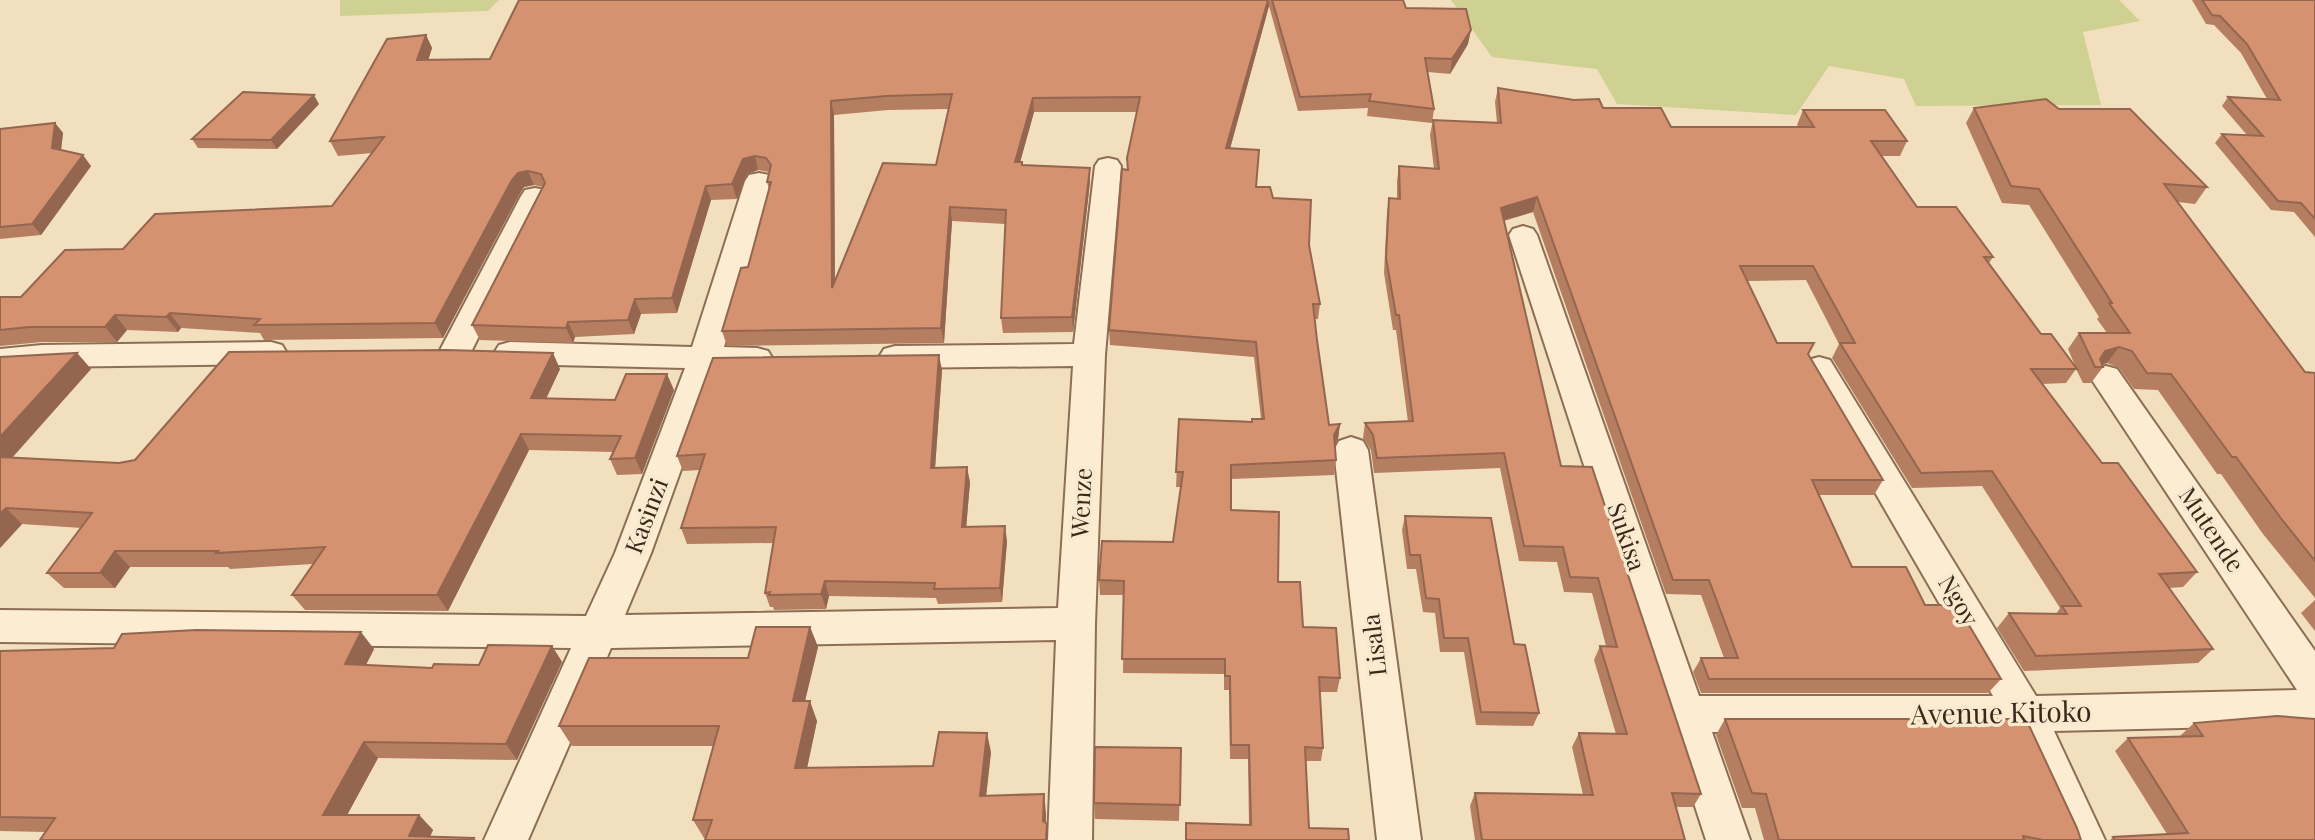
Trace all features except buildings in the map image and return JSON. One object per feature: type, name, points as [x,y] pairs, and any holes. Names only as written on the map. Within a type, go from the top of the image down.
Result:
[{"type":"street","name":"Wenze","points":[[1070,840],[1076,624],[1089,355],[1108,166]]},
{"type":"street","name":"Kasinzi","points":[[506,840],[633,553],[704,360],[759,181]]},
{"type":"street","points":[[535,196],[441,352],[704,360],[786,359]]},
{"type":"street","name":"Sukisa","points":[[1523,234],[1728,840]]},
{"type":"street","points":[[0,360],[42,356],[303,353]]},
{"type":"street","points":[[869,358],[1089,355]]},
{"type":"street","name":"Ngoy","points":[[1819,368],[2025,713],[2083,840]]},
{"type":"street","name":"Mutende","points":[[2106,377],[2315,683]]},
{"type":"street","name":"Lisala","points":[[1351,450],[1399,840]]},
{"type":"street","points":[[0,626],[598,632],[1076,624]]},
{"type":"street","name":"Avenue Kitoko","points":[[1687,714],[2025,713],[2315,707]]},
{"type":"green space","points":[[340,0],[499,0],[488,11],[340,16]]},
{"type":"green space","points":[[1451,0],[2119,0],[2140,21],[2083,32],[2101,105],[1916,106],[1904,79],[1829,66],[1796,115],[1617,104],[1597,69],[1492,57]]}]
